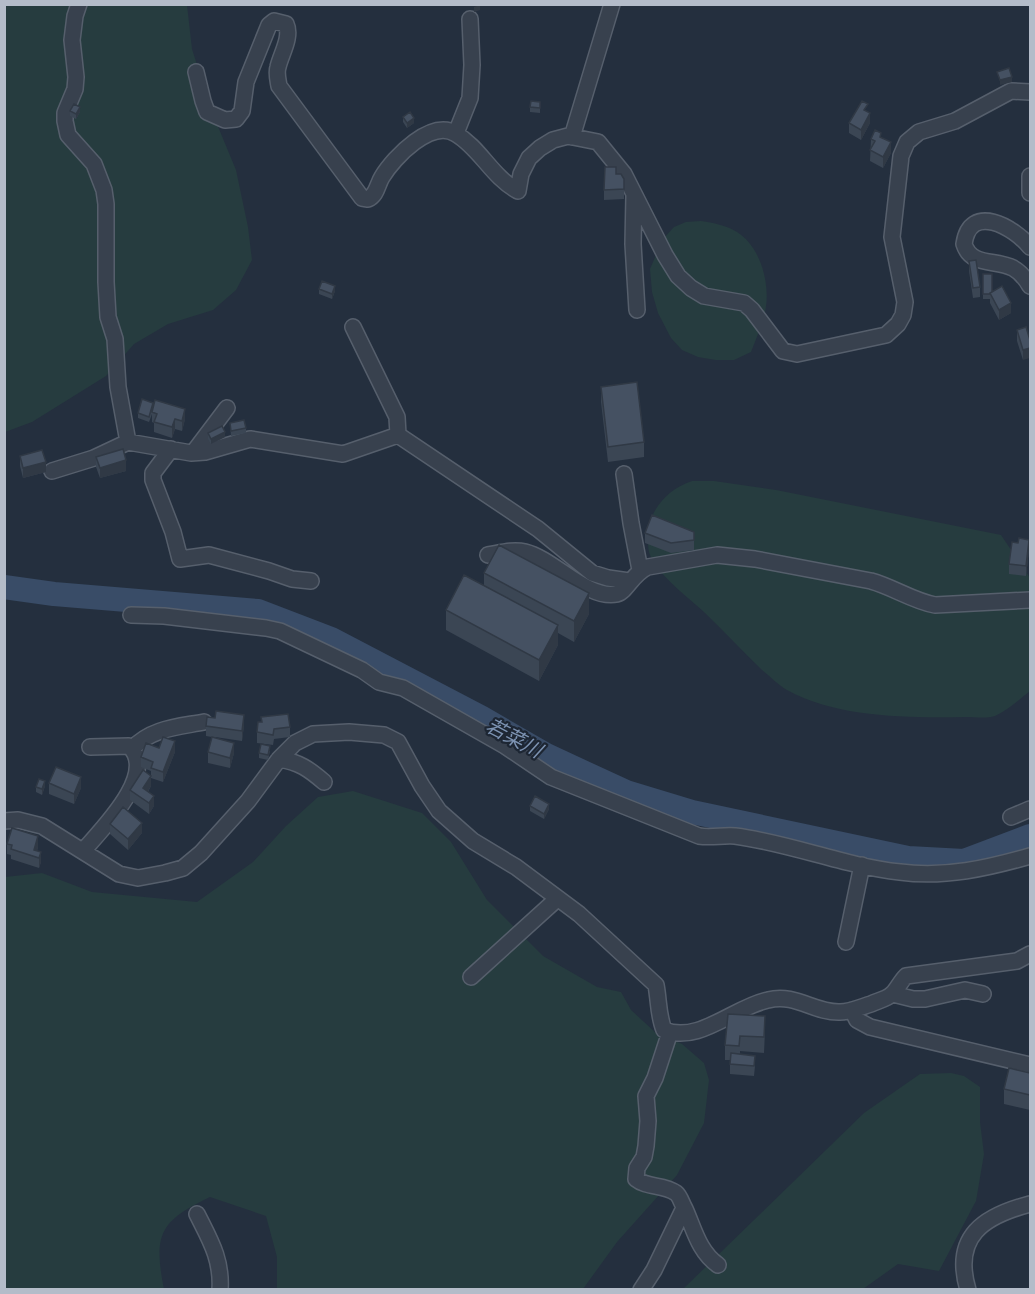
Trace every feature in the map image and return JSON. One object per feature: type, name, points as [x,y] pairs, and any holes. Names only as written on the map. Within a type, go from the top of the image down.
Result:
[{"type":"street","points":[[80,4],[75,16],[72,40],[75,89],[65,113],[65,121],[68,135],[94,164],[104,190],[108,317],[115,339],[118,387],[128,442]]},
{"type":"street","points":[[572,137],[612,4]]},
{"type":"street","points":[[456,133],[470,98],[472,65],[470,19]]},
{"type":"street","points":[[196,72],[207,112],[225,120],[236,119],[242,111],[246,82],[269,25],[274,21],[286,24],[289,30],[288,36],[277,70],[279,86],[362,198],[368,199],[375,193],[382,177],[391,166],[413,144],[431,131],[446,130],[456,133],[495,173],[518,190],[521,174],[529,158],[553,140],[572,137],[598,142],[624,174],[678,276],[704,296],[744,303],[783,351],[797,354],[885,334],[898,324],[903,315],[905,302],[892,237],[900,163],[907,142],[919,132],[955,121],[1011,91],[1030,92]]},
{"type":"street","points":[[1030,176],[1030,193]]},
{"type":"street","points":[[634,194],[633,244],[637,310]]},
{"type":"street","points":[[1030,247],[1010,228],[987,220],[972,226],[967,231],[964,244],[974,258],[1016,269],[1030,286]]},
{"type":"street","points":[[352,327],[397,417],[398,435]]},
{"type":"street","points":[[193,453],[227,408]]},
{"type":"street","points":[[52,471],[94,458],[128,442],[193,453],[250,440],[343,454],[398,435]]},
{"type":"street","points":[[398,435],[538,529],[592,573],[608,578],[635,575],[717,555],[755,559],[871,581],[925,603],[1030,600]]},
{"type":"street","points":[[171,449],[153,473],[153,480],[173,532],[180,559],[209,555],[292,579],[311,581]]},
{"type":"street","points":[[488,555],[511,551],[524,552],[548,561],[579,583],[600,592],[616,594],[624,590],[635,575],[624,474]]},
{"type":"street","points":[[131,615],[175,617],[266,628],[280,632],[362,670],[379,682],[403,688],[506,746],[551,777],[567,781],[699,836],[711,838],[736,836],[901,873],[944,873],[996,866],[1030,856]]},
{"type":"street","points":[[132,749],[149,734],[204,722]]},
{"type":"street","points":[[4,821],[18,820],[42,826],[119,874],[138,878],[165,873],[183,868],[201,853],[295,743],[314,734],[349,732],[384,735],[398,742],[422,786],[439,810],[473,841],[516,867],[579,914],[656,985],[659,997],[659,1018],[664,1030],[675,1034],[695,1032],[754,1004],[776,998],[797,1000],[831,1012],[841,1013],[893,994],[913,999],[925,999],[965,990],[982,994]]},
{"type":"street","points":[[83,851],[132,788],[137,775],[137,760],[132,749],[122,746],[90,747]]},
{"type":"street","points":[[279,759],[294,761],[306,766],[324,782]]},
{"type":"street","points":[[1011,817],[1030,809]]},
{"type":"street","points":[[846,942],[862,865]]},
{"type":"street","points":[[471,977],[557,899]]},
{"type":"street","points":[[893,994],[906,976],[1017,962],[1030,954]]},
{"type":"street","points":[[852,1010],[856,1020],[870,1027],[1030,1065]]},
{"type":"street","points":[[670,1032],[655,1078],[646,1096],[648,1121],[646,1146],[644,1157],[635,1175],[640,1183],[656,1185],[677,1194],[706,1255],[718,1265]]},
{"type":"street","points":[[968,1290],[963,1275],[963,1261],[970,1239],[979,1226],[994,1215],[1030,1204]]},
{"type":"street","points":[[641,1290],[654,1270],[684,1208]]},
{"type":"street","points":[[197,1214],[221,1271],[220,1290]]},
{"type":"green space","points":[[5,5],[187,5],[192,49],[212,112],[236,170],[248,227],[252,260],[236,290],[213,310],[168,324],[134,344],[106,376],[32,422],[5,432]]},
{"type":"green space","points":[[701,221],[728,228],[745,239],[758,257],[765,279],[767,301],[757,337],[751,352],[734,360],[698,357],[682,350],[671,338],[658,313],[652,292],[650,269],[663,239],[674,227],[686,222]]},
{"type":"green space","points":[[692,481],[714,481],[776,490],[1001,535],[1030,578],[1030,691],[1001,713],[982,718],[898,716],[851,711],[807,699],[784,688],[762,670],[673,584],[652,560],[648,538],[655,510],[674,490]]},
{"type":"green space","points":[[353,791],[422,813],[451,842],[487,900],[543,956],[597,987],[621,992],[631,1010],[656,1033],[682,1044],[704,1063],[709,1080],[704,1123],[677,1175],[617,1242],[583,1289],[277,1289],[277,1257],[266,1216],[210,1197],[180,1214],[164,1231],[160,1255],[164,1289],[5,1290],[5,877],[42,873],[92,892],[197,902],[253,862],[286,826],[318,797]]},
{"type":"green space","points":[[951,1073],[964,1076],[980,1087],[980,1122],[984,1154],[976,1201],[939,1271],[898,1264],[863,1289],[682,1290],[864,1113],[920,1074]]},
{"type":"building","points":[[1009,68],[1012,77],[1000,80],[997,72]]},
{"type":"building","points":[[531,101],[540,102],[540,108],[530,107]]},
{"type":"building","points":[[862,101],[868,104],[864,110],[870,113],[861,130],[849,123]]},
{"type":"building","points":[[74,104],[80,107],[76,114],[70,111]]},
{"type":"building","points":[[410,112],[414,118],[407,123],[403,117]]},
{"type":"building","points":[[875,130],[881,133],[880,137],[891,142],[883,157],[870,150],[875,141],[871,139]]},
{"type":"building","points":[[605,167],[616,167],[616,174],[621,174],[624,179],[624,189],[604,190]]},
{"type":"building","points":[[976,260],[980,287],[973,288],[969,261]]},
{"type":"building","points":[[983,274],[992,274],[990,294],[983,294]]},
{"type":"building","points":[[322,281],[335,286],[332,294],[319,289]]},
{"type":"building","points":[[1002,286],[1011,303],[999,310],[990,293]]},
{"type":"building","points":[[1026,327],[1030,348],[1023,350],[1017,330]]},
{"type":"building","points":[[637,382],[644,442],[608,447],[601,387]]},
{"type":"building","points":[[142,399],[153,403],[149,417],[138,413]]},
{"type":"building","points":[[155,400],[185,409],[182,421],[175,419],[172,427],[154,422],[157,414],[152,412]]},
{"type":"building","points":[[244,420],[246,428],[231,431],[230,423]]},
{"type":"building","points":[[222,426],[225,432],[211,439],[208,433]]},
{"type":"building","points":[[123,449],[126,460],[100,468],[96,457]]},
{"type":"building","points":[[42,450],[46,462],[23,468],[20,456]]},
{"type":"building","points":[[652,515],[694,532],[694,540],[671,543],[645,533]]},
{"type":"building","points":[[1019,538],[1029,540],[1026,566],[1009,564],[1012,542],[1018,543]]},
{"type":"building","points":[[499,545],[589,593],[574,621],[484,573]]},
{"type":"building","points":[[464,575],[558,625],[539,660],[446,610]]},
{"type":"building","points":[[216,711],[244,715],[242,731],[206,726],[207,717],[215,718]]},
{"type":"building","points":[[288,714],[290,727],[274,729],[273,735],[257,732],[258,722],[262,722],[261,717]]},
{"type":"building","points":[[163,737],[175,741],[163,772],[151,768],[153,762],[141,757],[146,743],[159,748]]},
{"type":"building","points":[[212,737],[234,743],[230,758],[208,752]]},
{"type":"building","points":[[261,744],[270,746],[268,755],[259,753]]},
{"type":"building","points":[[56,767],[81,777],[74,794],[49,783]]},
{"type":"building","points":[[143,770],[151,776],[143,788],[154,796],[149,803],[130,790]]},
{"type":"building","points":[[39,779],[45,781],[42,789],[36,787]]},
{"type":"building","points":[[535,796],[549,804],[544,814],[530,806]]},
{"type":"building","points":[[123,807],[142,823],[128,839],[110,824]]},
{"type":"building","points":[[12,828],[38,836],[34,850],[41,852],[39,858],[11,849],[12,845],[7,844]]},
{"type":"building","points":[[728,1014],[765,1016],[764,1037],[740,1036],[739,1046],[725,1045]]},
{"type":"building","points":[[731,1053],[755,1056],[754,1066],[730,1064]]},
{"type":"building","points":[[1009,1068],[1030,1073],[1030,1095],[1004,1089]]},
{"type":"waterway","name":"若菜川","points":[[4,587],[54,594],[258,611],[331,639],[482,718],[546,755],[626,792],[692,812],[908,858],[964,861],[1030,836]]}]
